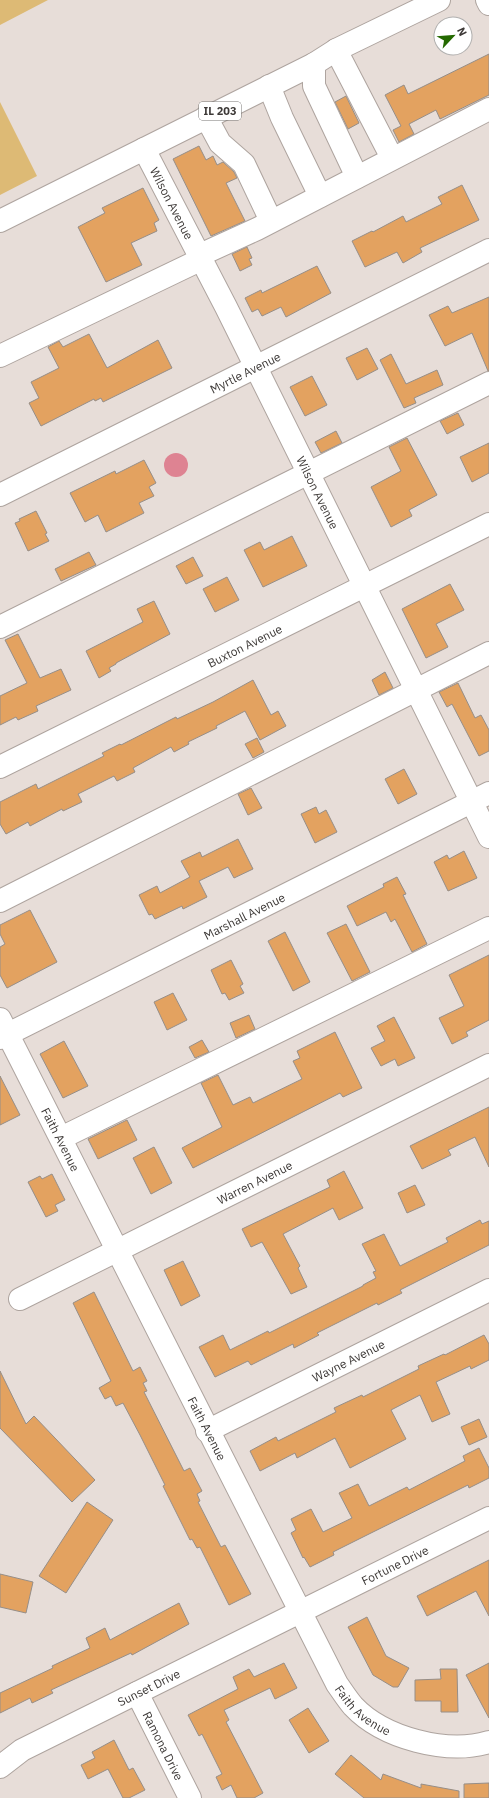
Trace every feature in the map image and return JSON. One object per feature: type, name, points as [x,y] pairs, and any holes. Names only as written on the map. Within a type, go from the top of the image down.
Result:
[{"type":"street","name":"IL 203","points":[[0,220],[314,64],[336,50],[439,0]]},
{"type":"street","points":[[487,0],[489,4]]},
{"type":"street","points":[[336,50],[392,158]]},
{"type":"street","points":[[314,64],[314,86],[357,177]]},
{"type":"street","points":[[269,86],[282,118],[320,196]]},
{"type":"street","points":[[0,356],[201,257],[489,109]]},
{"type":"street","points":[[206,117],[220,143],[244,164],[271,221]]},
{"type":"street","name":"Wilson Avenue","points":[[144,149],[256,366],[416,690],[480,797],[489,837]]},
{"type":"street","name":"Myrtle Avenue","points":[[0,495],[489,250]]},
{"type":"street","points":[[0,628],[489,383]]},
{"type":"street","name":"Buxton Avenue","points":[[0,767],[489,524]]},
{"type":"street","points":[[0,901],[489,653]]},
{"type":"street","name":"Marshall Avenue","points":[[3,1030],[480,797]]},
{"type":"street","points":[[60,1138],[489,928]]},
{"type":"street","name":"Faith Avenue","points":[[3,1030],[60,1138],[337,1684],[353,1706],[374,1722],[391,1732],[415,1741],[440,1746],[460,1746],[489,1742]]},
{"type":"street","name":"Warren Avenue","points":[[20,1299],[489,1065]]},
{"type":"street","name":"Wayne Avenue","points":[[208,1431],[489,1290]]},
{"type":"street","name":"Fortune Drive","points":[[300,1612],[489,1518]]},
{"type":"street","name":"Sunset Drive","points":[[0,1767],[22,1750],[300,1612]]},
{"type":"street","name":"Ramona Drive","points":[[137,1693],[190,1798]]},
{"type":"shaded area","points":[[0,0],[48,0],[0,25]]},
{"type":"shaded area","points":[[0,102],[37,176],[0,195]]},
{"type":"shaded area","points":[[176,453],[181,454],[187,460],[187,470],[181,476],[176,477],[171,476],[165,470],[164,465],[165,460],[171,454]]},
{"type":"building","points":[[489,54],[489,95],[440,119],[436,110],[409,124],[414,134],[399,142],[393,130],[401,126],[385,95],[404,85],[408,94]]},
{"type":"building","points":[[346,96],[359,123],[348,129],[335,102]]},
{"type":"building","points":[[199,146],[206,160],[213,156],[217,165],[223,162],[234,172],[237,178],[226,183],[245,221],[211,236],[173,159]]},
{"type":"building","points":[[462,185],[479,220],[420,248],[422,252],[403,263],[397,252],[365,267],[352,241],[403,216],[406,222],[442,204],[438,197]]},
{"type":"building","points":[[143,188],[159,220],[154,223],[157,231],[131,243],[142,265],[106,282],[78,227],[105,213],[102,208]]},
{"type":"building","points":[[247,247],[252,258],[249,259],[252,265],[240,271],[232,254]]},
{"type":"building","points":[[317,266],[331,293],[286,317],[281,307],[262,316],[258,309],[252,312],[245,298],[261,290],[262,293]]},
{"type":"building","points":[[489,297],[488,371],[472,333],[445,346],[429,315],[448,306],[452,313]]},
{"type":"building","points":[[89,334],[107,368],[158,340],[172,368],[103,402],[101,398],[95,401],[94,399],[41,426],[29,403],[39,398],[31,382],[59,368],[48,347],[59,341],[63,347]]},
{"type":"building","points":[[367,348],[378,369],[357,380],[346,358]]},
{"type":"building","points":[[391,354],[406,384],[437,370],[443,385],[414,398],[416,403],[404,408],[380,360]]},
{"type":"building","points":[[312,376],[327,405],[305,416],[290,387]]},
{"type":"building","points":[[458,413],[464,425],[447,434],[440,421]]},
{"type":"building","points":[[336,431],[342,443],[321,453],[315,442]]},
{"type":"building","points":[[407,438],[437,495],[409,510],[412,516],[391,527],[371,487],[401,471],[389,447]]},
{"type":"building","points":[[489,443],[489,473],[472,482],[460,457]]},
{"type":"building","points":[[144,460],[156,483],[149,487],[154,496],[139,503],[144,513],[106,532],[98,515],[85,522],[70,493],[115,471],[116,474]]},
{"type":"building","points":[[36,511],[47,533],[45,534],[49,541],[28,551],[15,523],[20,521],[19,519]]},
{"type":"building","points":[[292,536],[307,566],[263,587],[244,550],[260,542],[264,550]]},
{"type":"building","points":[[89,552],[96,565],[61,581],[55,569]]},
{"type":"building","points":[[193,557],[203,576],[186,584],[176,566]]},
{"type":"building","points":[[227,577],[239,600],[215,612],[203,589]]},
{"type":"building","points":[[450,584],[464,610],[436,624],[448,647],[426,658],[402,609]]},
{"type":"building","points":[[154,601],[170,634],[116,663],[109,668],[111,671],[99,678],[86,651],[143,622],[137,609]]},
{"type":"building","points":[[18,634],[40,678],[61,669],[71,690],[36,706],[38,711],[18,720],[16,717],[0,725],[0,696],[27,683],[5,640]]},
{"type":"building","points":[[385,672],[393,688],[379,695],[372,680]]},
{"type":"building","points":[[253,680],[271,715],[278,711],[286,726],[260,740],[245,711],[216,726],[217,728],[188,742],[189,744],[174,752],[171,747],[133,768],[135,772],[117,781],[114,776],[78,794],[82,802],[63,811],[62,809],[30,826],[28,822],[6,834],[0,824],[0,802],[36,784],[38,789],[104,756],[102,753],[176,717],[177,719],[213,702]]},
{"type":"building","points":[[458,683],[475,718],[481,715],[489,730],[489,751],[479,756],[452,704],[447,707],[439,692]]},
{"type":"building","points":[[257,738],[264,752],[253,758],[245,744]]},
{"type":"building","points":[[404,769],[417,794],[398,804],[385,779]]},
{"type":"building","points":[[251,788],[262,808],[248,815],[238,794]]},
{"type":"building","points":[[316,807],[319,814],[326,810],[337,832],[315,843],[301,814]]},
{"type":"building","points":[[238,839],[253,869],[234,878],[228,867],[199,881],[207,897],[183,909],[182,906],[155,919],[152,914],[149,915],[139,895],[157,886],[160,893],[190,877],[181,861],[200,852],[202,857]]},
{"type":"building","points":[[464,851],[477,878],[448,891],[434,862],[447,855],[449,859]]},
{"type":"building","points":[[397,877],[406,894],[403,895],[427,944],[412,952],[395,919],[391,922],[386,912],[357,926],[347,906],[384,887],[383,884]]},
{"type":"building","points":[[30,910],[57,962],[7,988],[0,975],[0,947],[5,944],[0,934],[0,925]]},
{"type":"building","points":[[346,924],[370,972],[352,981],[327,933]]},
{"type":"building","points":[[285,932],[310,982],[293,991],[268,941]]},
{"type":"building","points":[[489,955],[489,1020],[466,1032],[468,1036],[452,1044],[439,1018],[464,1006],[449,975]]},
{"type":"building","points":[[231,960],[243,984],[240,986],[244,993],[229,1000],[225,993],[222,994],[211,970]]},
{"type":"building","points":[[173,993],[187,1020],[167,1030],[154,1002]]},
{"type":"building","points":[[249,1015],[255,1029],[236,1038],[230,1023]]},
{"type":"building","points":[[394,1017],[415,1058],[398,1066],[395,1059],[381,1066],[371,1048],[385,1041],[377,1026]]},
{"type":"building","points":[[335,1032],[362,1088],[343,1097],[340,1093],[193,1168],[182,1148],[222,1127],[201,1083],[218,1075],[233,1105],[250,1097],[253,1103],[302,1079],[293,1061],[300,1058],[297,1051]]},
{"type":"building","points":[[202,1040],[209,1052],[195,1058],[189,1047]]},
{"type":"building","points":[[64,1041],[88,1086],[63,1098],[40,1054]]},
{"type":"building","points":[[0,1076],[20,1115],[0,1125]]},
{"type":"building","points":[[489,1107],[489,1167],[475,1137],[448,1150],[451,1155],[422,1169],[410,1146]]},
{"type":"building","points":[[127,1120],[137,1140],[98,1159],[88,1139]]},
{"type":"building","points":[[154,1147],[172,1183],[151,1194],[133,1158]]},
{"type":"building","points":[[344,1171],[363,1208],[339,1220],[333,1208],[283,1234],[300,1266],[298,1268],[307,1287],[291,1294],[262,1242],[251,1247],[242,1229],[330,1187],[327,1180]]},
{"type":"building","points":[[52,1174],[65,1200],[55,1205],[58,1211],[46,1217],[28,1182],[40,1176],[42,1179]]},
{"type":"building","points":[[415,1185],[425,1205],[407,1213],[398,1193]]},
{"type":"building","points":[[480,1220],[482,1224],[489,1221],[489,1245],[400,1290],[402,1293],[378,1305],[377,1303],[317,1333],[319,1335],[294,1348],[293,1344],[251,1365],[248,1361],[215,1377],[199,1347],[223,1335],[230,1350],[268,1331],[269,1333],[363,1286],[376,1278],[373,1272],[376,1271],[362,1244],[384,1234],[400,1266],[448,1242],[446,1238]]},
{"type":"building","points":[[183,1261],[200,1296],[181,1306],[164,1270]]},
{"type":"building","points":[[94,1292],[133,1371],[140,1367],[147,1381],[143,1383],[147,1391],[144,1392],[184,1471],[190,1468],[202,1491],[197,1494],[200,1501],[198,1502],[221,1547],[225,1545],[251,1594],[229,1605],[200,1547],[197,1548],[192,1539],[190,1540],[163,1486],[165,1485],[123,1403],[116,1406],[111,1396],[105,1399],[99,1388],[111,1381],[73,1303]]},
{"type":"building","points":[[484,1335],[489,1344],[489,1360],[471,1369],[470,1366],[436,1382],[450,1414],[432,1422],[420,1395],[391,1410],[406,1439],[350,1468],[335,1438],[297,1458],[295,1453],[260,1471],[250,1451],[276,1437],[278,1441],[336,1412],[334,1408],[362,1395],[363,1397],[419,1369],[418,1366],[444,1354],[445,1355]]},
{"type":"building","points":[[0,1371],[26,1424],[34,1416],[95,1480],[72,1502],[0,1428]]},
{"type":"building","points":[[479,1419],[487,1437],[469,1445],[461,1427]]},
{"type":"building","points":[[479,1448],[489,1468],[489,1478],[469,1488],[468,1485],[369,1534],[333,1552],[334,1555],[310,1567],[304,1557],[303,1558],[291,1533],[296,1530],[291,1519],[311,1509],[323,1532],[352,1518],[339,1493],[358,1484],[369,1506],[407,1487],[409,1490],[465,1461],[463,1456]]},
{"type":"building","points":[[87,1502],[113,1520],[66,1593],[39,1576]]},
{"type":"building","points":[[489,1560],[489,1616],[476,1591],[427,1616],[417,1596]]},
{"type":"building","points":[[0,1574],[33,1582],[26,1613],[0,1607]]},
{"type":"building","points":[[179,1603],[189,1624],[132,1655],[131,1653],[51,1690],[53,1693],[32,1703],[30,1698],[0,1713],[0,1693],[53,1668],[52,1666],[90,1648],[86,1638],[105,1628],[110,1640]]},
{"type":"building","points":[[367,1617],[386,1656],[409,1668],[398,1687],[393,1687],[373,1675],[348,1627]]},
{"type":"building","points":[[284,1663],[297,1688],[275,1699],[270,1688],[224,1710],[229,1720],[226,1722],[263,1793],[254,1798],[237,1798],[231,1785],[222,1790],[216,1777],[222,1774],[202,1734],[199,1736],[188,1715],[238,1689],[233,1677],[249,1669],[254,1677]]},
{"type":"building","points":[[489,1663],[489,1718],[466,1675]]},
{"type":"building","points":[[440,1669],[457,1669],[458,1712],[441,1712],[441,1701],[415,1701],[415,1680],[441,1679]]},
{"type":"building","points":[[308,1708],[329,1741],[309,1753],[289,1720]]},
{"type":"building","points":[[114,1740],[129,1770],[133,1768],[145,1790],[129,1798],[123,1798],[108,1769],[88,1779],[81,1765],[95,1758],[92,1752]]},
{"type":"building","points":[[351,1755],[381,1780],[383,1774],[421,1788],[421,1784],[459,1791],[459,1798],[364,1798],[335,1774]]},
{"type":"building","points":[[489,1783],[489,1798],[464,1798],[464,1784]]}]
